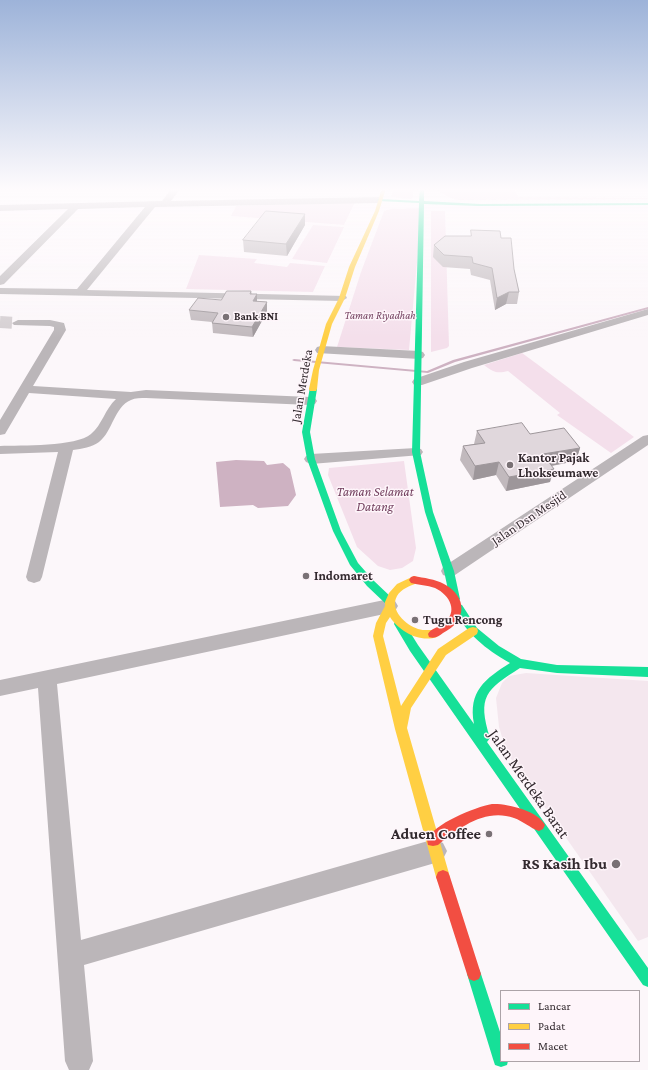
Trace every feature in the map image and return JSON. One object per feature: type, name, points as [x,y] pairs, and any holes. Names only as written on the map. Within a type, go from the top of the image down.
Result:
[{"type":"main road","name":"Jalan Merdeka","points":[[364,238],[352,267],[342,298],[329,324],[320,352],[310,401],[306,432],[311,459],[337,531],[355,565],[389,605]]},
{"type":"main road","points":[[389,605],[393,617],[399,624],[409,630],[421,634],[433,634],[443,630],[452,625],[457,617],[456,603],[449,571],[429,512],[416,452],[421,238]]},
{"type":"main road","points":[[500,1057],[434,846],[401,729],[378,636],[380,623],[389,605],[391,594],[404,583],[414,580],[424,580],[443,586],[456,603],[473,631],[495,649],[519,663],[557,669],[648,672]]},
{"type":"main road","name":"Jalan Merdeka Barat","points":[[399,624],[648,980]]},
{"type":"main road","points":[[401,729],[406,707],[442,652],[473,631]]},
{"type":"main road","points":[[493,759],[478,724],[476,706],[480,692],[491,681],[519,663]]},
{"type":"main road","points":[[434,846],[455,824],[470,816],[491,811],[513,812],[540,825]]},
{"type":"street","points":[[0,282],[44,238]]},
{"type":"street","points":[[80,292],[124,238]]},
{"type":"street","points":[[0,291],[342,298]]},
{"type":"street","points":[[418,381],[468,365],[646,315]]},
{"type":"street","points":[[0,431],[60,330],[60,325],[50,323],[18,323]]},
{"type":"street","points":[[320,352],[419,357]]},
{"type":"street","points":[[25,389],[132,396],[146,394],[310,401]]},
{"type":"street","points":[[0,450],[67,446],[88,443],[100,434],[118,403],[132,396]]},
{"type":"street","name":"Jalan Dsn Mesjid","points":[[449,571],[648,439]]},
{"type":"street","points":[[34,577],[67,446]]},
{"type":"street","points":[[311,459],[416,452]]},
{"type":"street","points":[[0,688],[389,605]]},
{"type":"street","points":[[48,678],[78,1061]]},
{"type":"street","points":[[70,956],[434,846]]},
{"type":"shaded area","points":[[236,460],[264,461],[267,465],[283,463],[290,469],[296,495],[288,506],[258,508],[253,505],[220,507],[216,462]]},
{"type":"shaded area","name":"RS Kasih Ibu","points":[[526,673],[648,681],[648,937],[638,941],[507,753],[499,727],[496,698],[502,683],[509,676]]},
{"type":"green space","points":[[305,238],[339,238],[327,263],[292,259]]},
{"type":"green space","name":"Taman Riyadhah","points":[[374,238],[419,238],[409,350],[337,347],[361,272]]},
{"type":"green space","points":[[431,238],[446,238],[449,346],[447,348],[431,352]]},
{"type":"green space","points":[[199,255],[257,259],[254,263],[287,267],[290,263],[325,266],[313,292],[186,289]]},
{"type":"green space","points":[[522,353],[634,437],[611,453],[557,415],[560,413],[508,371],[495,372],[484,365]]},
{"type":"green space","name":"Taman Selamat Datang","points":[[404,461],[416,548],[413,561],[402,568],[390,570],[378,566],[357,547],[328,475],[329,468]]},
{"type":"building","points":[[245,238],[290,238],[286,244],[243,240]]},
{"type":"building","points":[[443,238],[511,238],[514,269],[519,292],[509,292],[497,298],[492,268],[473,263],[472,257],[444,255],[434,245]]},
{"type":"building","points":[[227,291],[251,291],[250,294],[257,294],[253,301],[267,302],[252,327],[212,323],[218,313],[189,310],[198,298],[221,300]]},
{"type":"building","points":[[522,423],[530,434],[564,428],[580,448],[543,454],[554,469],[509,477],[499,462],[475,466],[463,446],[485,443],[477,431]]},
{"type":"waterway","points":[[294,360],[428,372],[454,361],[648,308]]},
{"type":"tunnel","points":[[0,322],[18,323]]},
{"type":"traffic: fast","points":[[421,238],[416,452],[429,512],[449,571],[455,599]]},
{"type":"traffic: fast","points":[[313,389],[306,432],[311,459],[337,531],[355,565],[370,583],[389,601]]},
{"type":"traffic: fast","points":[[458,608],[473,631],[495,649],[519,663],[557,669],[648,672]]},
{"type":"traffic: fast","points":[[399,624],[414,648],[648,980]]},
{"type":"traffic: fast","points":[[484,738],[479,723],[478,711],[482,693],[496,678],[519,663]]},
{"type":"traffic: fast","points":[[474,974],[500,1056]]},
{"type":"traffic: slow","points":[[313,389],[316,370],[329,324],[342,298],[352,267],[365,238]]},
{"type":"traffic: slow","points":[[414,580],[397,589],[390,602],[391,609],[398,621],[410,630],[417,633],[433,634]]},
{"type":"traffic: slow","points":[[389,609],[381,623],[378,636],[387,677],[443,877]]},
{"type":"traffic: slow","points":[[401,729],[406,707],[442,652],[473,631]]},
{"type":"traffic: jam","points":[[414,580],[440,586],[449,593],[455,601],[457,609],[455,618],[447,627],[433,634]]},
{"type":"traffic: jam","points":[[433,840],[461,821],[481,812],[492,810],[514,812],[539,825]]},
{"type":"traffic: jam","points":[[443,877],[474,974]]},
{"type":"place","name":"Bank BNI","points":[[226,317]]},
{"type":"place","name":"Kantor Pajak Lhokseumawe","points":[[510,465]]},
{"type":"place","name":"Indomaret","points":[[306,576]]},
{"type":"place","name":"Tugu Rencong","points":[[415,620]]},
{"type":"place","name":"Aduen Coffee","points":[[489,834]]},
{"type":"place","name":"RS Kasih Ibu","points":[[616,864]]}]
